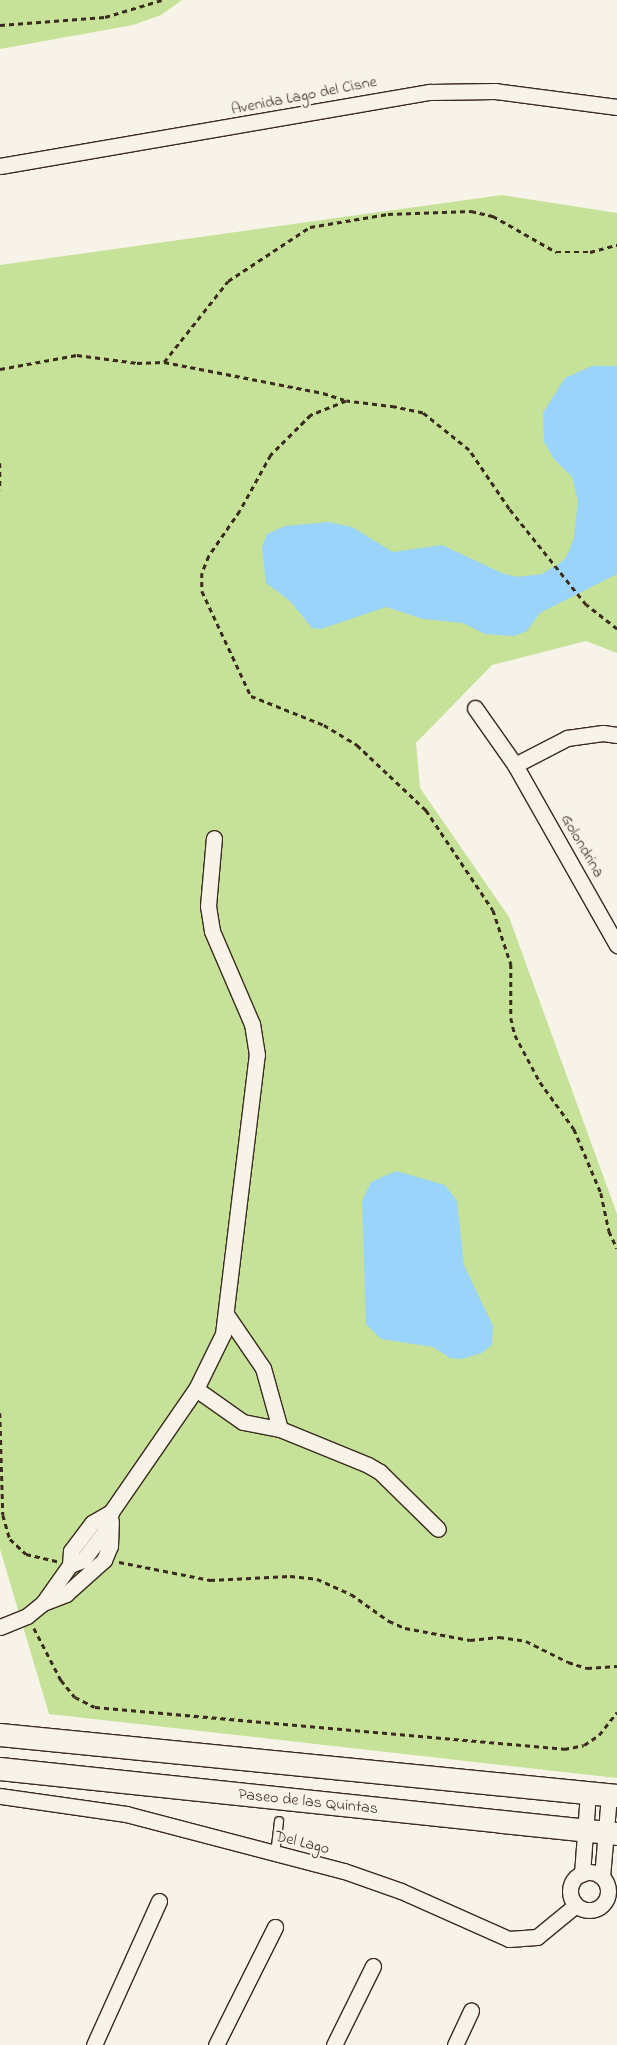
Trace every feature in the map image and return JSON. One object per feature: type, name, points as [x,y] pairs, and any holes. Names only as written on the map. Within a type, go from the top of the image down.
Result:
[{"type":"main road","points":[[0,1735],[605,1794]]},
{"type":"main road","name":"Paseo de las Quintas","points":[[0,1769],[603,1832]]},
{"type":"street","name":"Avenida Lago del Cisne","points":[[0,166],[430,92],[495,91],[617,107]]},
{"type":"street","name":"Golondrina","points":[[475,708],[515,765],[617,945]]},
{"type":"street","points":[[515,765],[567,738],[603,733],[617,735]]},
{"type":"street","points":[[0,1627],[27,1616],[43,1603],[70,1565],[71,1551],[92,1523],[111,1512],[196,1388],[218,1348],[226,1314],[257,1055],[252,1024],[212,932],[208,906],[214,838]]},
{"type":"street","points":[[226,1314],[263,1368],[280,1429]]},
{"type":"street","points":[[196,1388],[244,1422],[280,1429],[352,1458],[380,1472],[438,1528]]},
{"type":"street","points":[[43,1603],[66,1594],[104,1560],[110,1546],[111,1512]]},
{"type":"street","points":[[605,1794],[602,1877],[608,1888],[611,1902],[592,1910],[576,1905],[570,1891],[572,1884],[582,1874],[603,1832],[605,1794]]},
{"type":"street","name":"Del Lago","points":[[0,1796],[126,1814],[189,1829],[275,1855],[373,1880],[509,1939],[537,1937],[576,1905]]},
{"type":"street","points":[[582,1874],[602,1877]]},
{"type":"street","points":[[94,2045],[159,1901]]},
{"type":"street","points":[[216,2045],[274,1927]]},
{"type":"street","points":[[334,2045],[373,1966]]},
{"type":"street","points":[[455,2045],[471,2011]]},
{"type":"lane","points":[[275,1855],[279,1821]]},
{"type":"path","points":[[0,25],[105,17],[162,0]]},
{"type":"path","points":[[164,362],[228,281],[310,227],[388,214],[471,211],[493,216],[556,252],[590,252],[617,245]]},
{"type":"path","points":[[0,369],[77,355],[137,363],[164,362],[323,393],[346,401],[423,414],[439,424],[469,450],[548,559],[586,606],[617,629]]},
{"type":"path","points":[[346,401],[311,415],[272,455],[240,511],[209,556],[202,573],[202,591],[251,696],[324,724],[357,745],[426,810],[493,910],[511,964],[511,1018],[515,1035],[540,1082],[574,1129],[601,1193],[609,1231],[617,1248]]},
{"type":"path","points":[[0,463],[0,490]]},
{"type":"path","points":[[0,1413],[2,1515],[10,1539],[26,1554],[70,1565]]},
{"type":"path","points":[[104,1560],[210,1580],[290,1576],[317,1579],[351,1594],[389,1621],[405,1628],[470,1640],[499,1637],[526,1641],[568,1662],[587,1668],[617,1666]]},
{"type":"path","points":[[27,1616],[61,1680],[75,1697],[95,1706],[564,1750],[584,1745],[598,1735],[617,1712]]},
{"type":"green space","points":[[0,0],[182,0],[161,15],[133,25],[0,49]]},
{"type":"green space","points":[[502,195],[617,213],[617,653],[586,641],[492,665],[416,743],[420,788],[509,917],[617,1214],[617,1778],[49,1714],[0,1549],[0,265]]},
{"type":"water","points":[[592,366],[617,366],[617,574],[540,613],[527,631],[514,636],[485,634],[463,623],[423,619],[386,607],[321,629],[312,628],[290,601],[266,583],[262,548],[267,534],[285,526],[328,522],[352,527],[393,552],[442,545],[504,574],[518,577],[542,574],[560,563],[567,556],[574,538],[578,501],[572,477],[554,459],[544,442],[543,413],[565,378]]},
{"type":"water","points":[[396,1171],[445,1185],[457,1201],[464,1265],[493,1326],[492,1345],[482,1353],[462,1359],[450,1358],[433,1347],[381,1339],[366,1324],[362,1201],[371,1182]]}]
